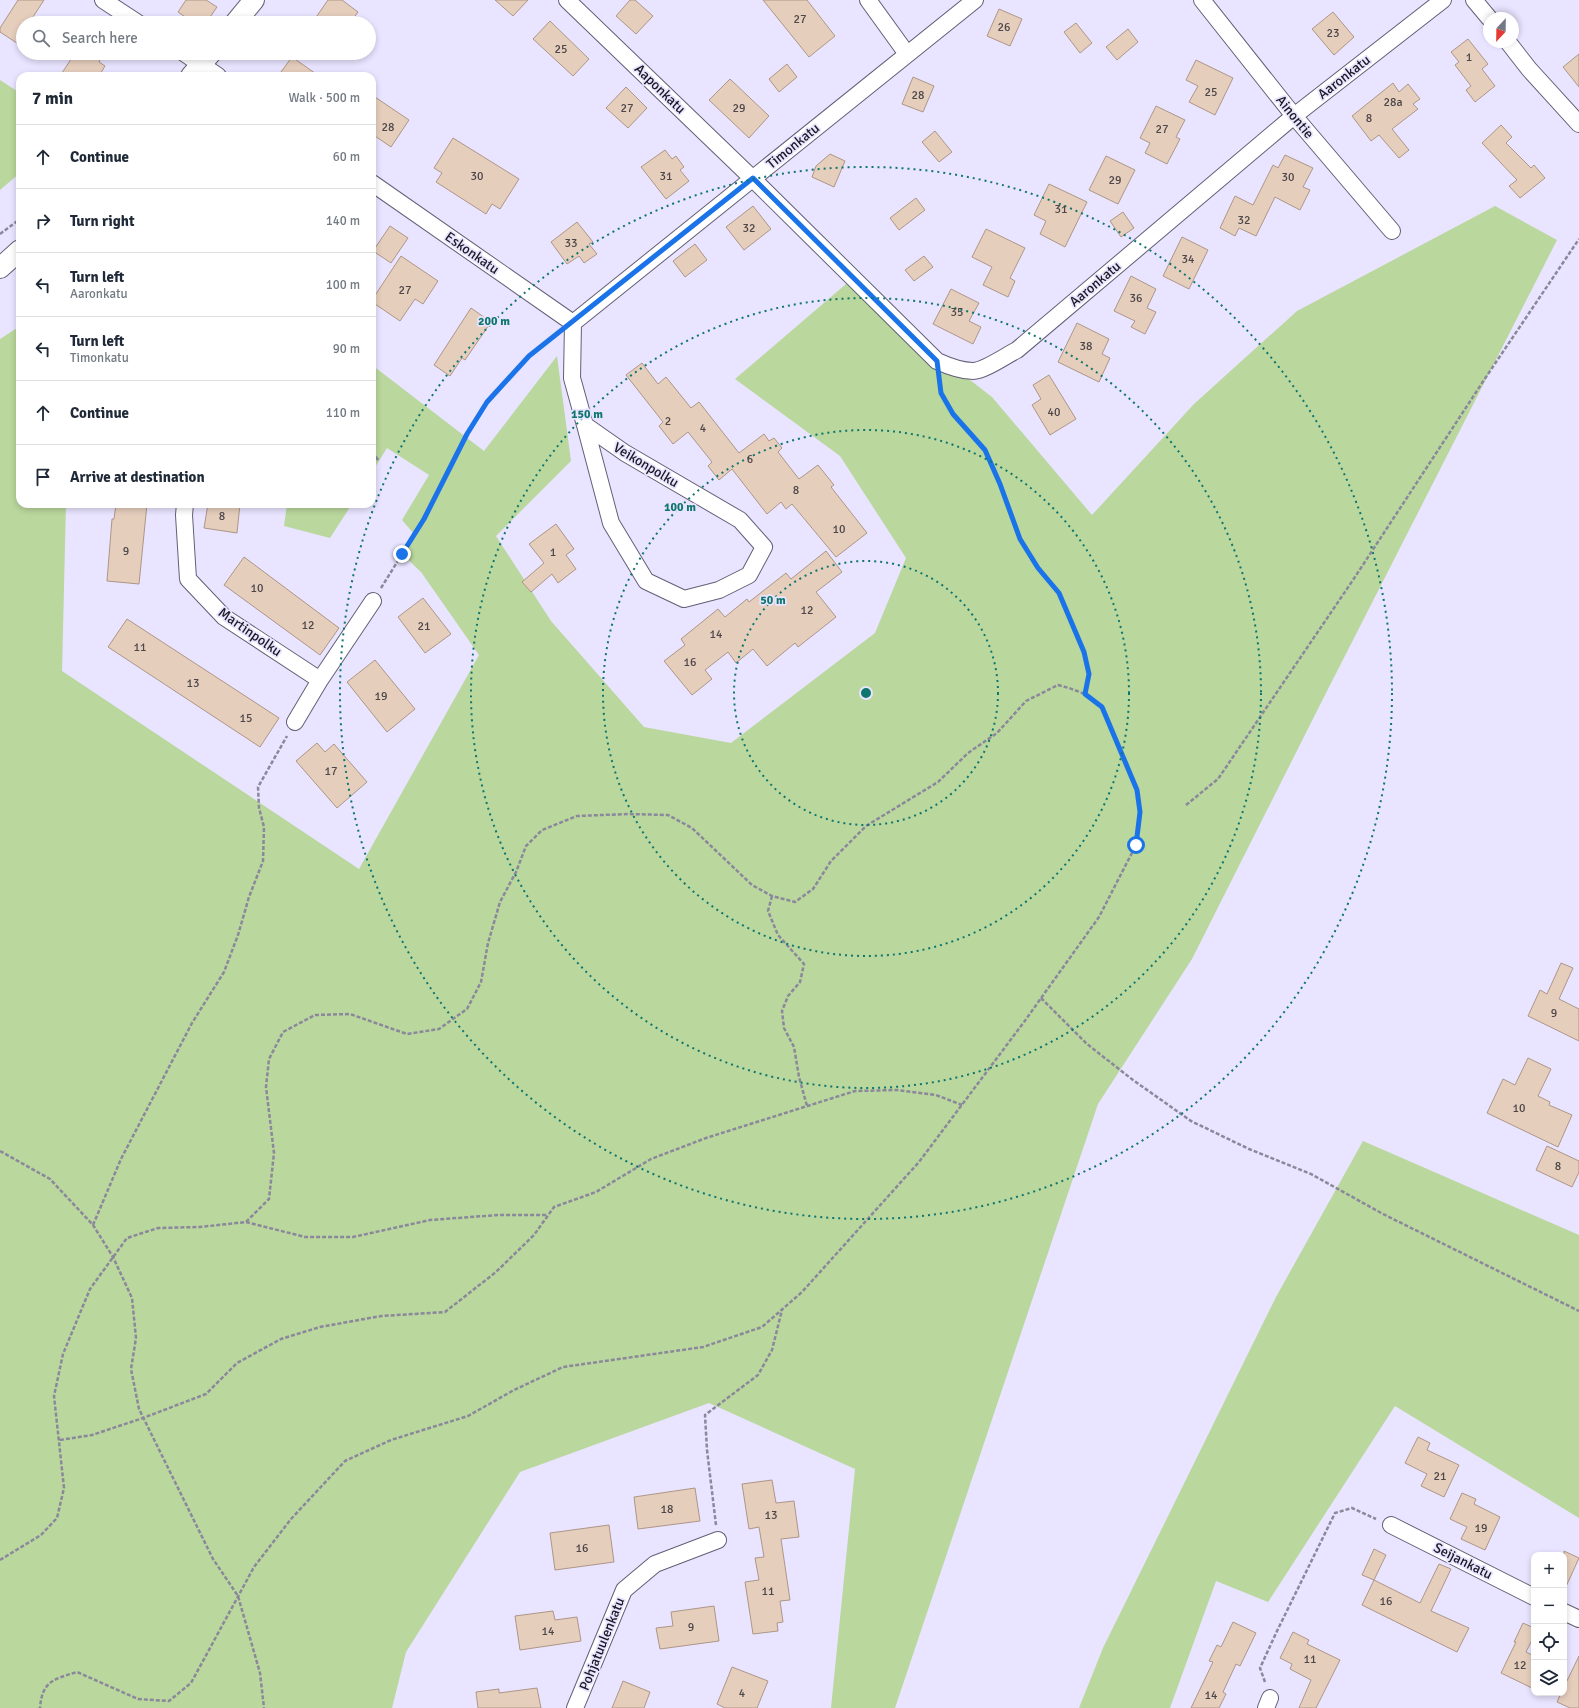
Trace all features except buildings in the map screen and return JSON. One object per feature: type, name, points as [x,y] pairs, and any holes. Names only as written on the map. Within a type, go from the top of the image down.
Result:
[{"type":"street","points":[[103,0],[127,16]]},
{"type":"street","points":[[241,16],[254,0]]},
{"type":"street","name":"Aaponkatu","points":[[567,0],[753,178]]},
{"type":"street","points":[[868,0],[907,54]]},
{"type":"street","name":"Timonkatu","points":[[573,322],[975,0]]},
{"type":"street","name":"Ainontie","points":[[1202,0],[1294,116],[1392,231]]},
{"type":"street","name":"Aaronkatu","points":[[753,178],[937,361],[955,369],[974,371],[994,363],[1017,350],[1294,116],[1443,0]]},
{"type":"street","points":[[1474,0],[1484,12]]},
{"type":"street","points":[[1513,48],[1529,69],[1579,124]]},
{"type":"street","points":[[201,64],[212,72]]},
{"type":"street","name":"Eskonkatu","points":[[376,186],[573,322]]},
{"type":"street","points":[[0,268],[16,254]]},
{"type":"street","name":"Veikonpolku","points":[[573,322],[572,378],[611,523],[646,581],[684,599],[719,590],[750,575],[764,547],[740,520],[625,453],[585,425]]},
{"type":"street","name":"Martinpolku","points":[[185,508],[188,580],[224,617],[320,680]]},
{"type":"street","points":[[295,722],[320,680],[373,601]]},
{"type":"street","name":"Seijankatu","points":[[1391,1525],[1531,1595]]},
{"type":"street","name":"Pohjatuulenkatu","points":[[575,1708],[624,1590],[655,1564],[718,1540]]},
{"type":"street","points":[[1567,1613],[1579,1619]]},
{"type":"path","points":[[0,234],[16,221]]},
{"type":"path","points":[[1186,805],[1218,779],[1579,240]]},
{"type":"path","points":[[373,601],[424,519],[467,434],[487,402],[529,356],[573,322]]},
{"type":"path","points":[[937,361],[941,393],[953,414],[985,450],[1000,484],[1020,539],[1038,568],[1059,593],[1084,652],[1089,674],[1085,694]]},
{"type":"path","points":[[40,1708],[41,1694],[53,1679],[77,1672],[138,1699],[169,1701],[192,1683],[254,1567],[290,1519],[345,1461],[391,1440],[468,1416],[514,1390],[563,1367],[703,1347],[762,1327],[802,1292],[919,1162],[962,1105],[1099,917],[1136,845],[1140,812],[1137,790],[1102,707],[1085,694],[1058,685],[1026,701],[997,733],[968,753],[938,782],[866,826],[831,861],[813,889],[795,902],[772,896],[752,885],[692,828],[668,815],[628,814],[577,816],[542,830],[526,846],[516,872],[500,902],[488,943],[482,982],[467,1008],[439,1029],[407,1034],[350,1014],[315,1015],[283,1032],[269,1059],[266,1087],[274,1153],[269,1199],[246,1222]]},
{"type":"path","points":[[93,1225],[128,1146],[192,1023],[224,972],[263,860],[264,827],[259,808],[258,787],[295,722]]},
{"type":"path","points":[[772,896],[768,912],[778,936],[804,964],[800,982],[788,996],[782,1011],[784,1028],[794,1047],[799,1077],[807,1106]]},
{"type":"path","points":[[1041,998],[1087,1044],[1133,1080],[1191,1121],[1249,1149],[1311,1174],[1383,1214],[1579,1311]]},
{"type":"path","points":[[60,1440],[92,1434],[143,1418],[206,1394],[237,1363],[281,1339],[320,1327],[381,1316],[445,1312],[496,1272],[534,1235],[554,1207],[596,1192],[651,1159],[706,1138],[855,1091],[897,1090],[936,1094],[962,1105]]},
{"type":"path","points":[[0,1151],[50,1179],[93,1225],[113,1258],[132,1298],[136,1338],[131,1369],[139,1409],[213,1559],[238,1596],[260,1673],[264,1708]]},
{"type":"path","points":[[0,1560],[41,1535],[57,1518],[64,1488],[60,1440],[54,1396],[63,1354],[90,1289],[127,1238],[158,1228],[200,1227],[246,1222],[305,1237],[353,1237],[430,1220],[498,1215],[548,1215]]},
{"type":"path","points":[[718,1540],[707,1450],[705,1415],[758,1375],[772,1350],[782,1309]]},
{"type":"path","points":[[1268,1703],[1260,1668],[1335,1513],[1352,1508],[1391,1525]]},
{"type":"green space","points":[[0,80],[16,90],[16,176],[0,190]]},
{"type":"green space","points":[[1495,206],[1557,240],[1192,959],[1098,1104],[895,1708],[831,1708],[855,1469],[709,1403],[520,1472],[406,1652],[392,1708],[0,1708],[0,339],[16,329],[16,508],[66,508],[62,671],[359,869],[479,655],[421,572],[402,554],[414,534],[402,520],[429,475],[387,448],[376,466],[376,368],[484,451],[557,356],[571,461],[496,536],[551,621],[644,727],[731,743],[875,633],[906,558],[840,456],[735,379],[846,284],[992,397],[1092,515],[1194,404],[1297,311]]},
{"type":"green space","points":[[286,508],[349,508],[330,538],[284,526]]},
{"type":"green space","points":[[1363,1141],[1579,1235],[1579,1518],[1395,1406],[1268,1602],[1216,1581],[1170,1708],[1079,1708],[1103,1648],[1276,1297]]},
{"type":"route","points":[[402,554],[424,519],[467,434],[487,402],[529,356],[753,178],[937,361],[941,393],[953,414],[985,450],[1000,484],[1020,539],[1038,568],[1059,593],[1084,652],[1089,674],[1085,694],[1102,707],[1137,790],[1140,812],[1136,845]]}]
